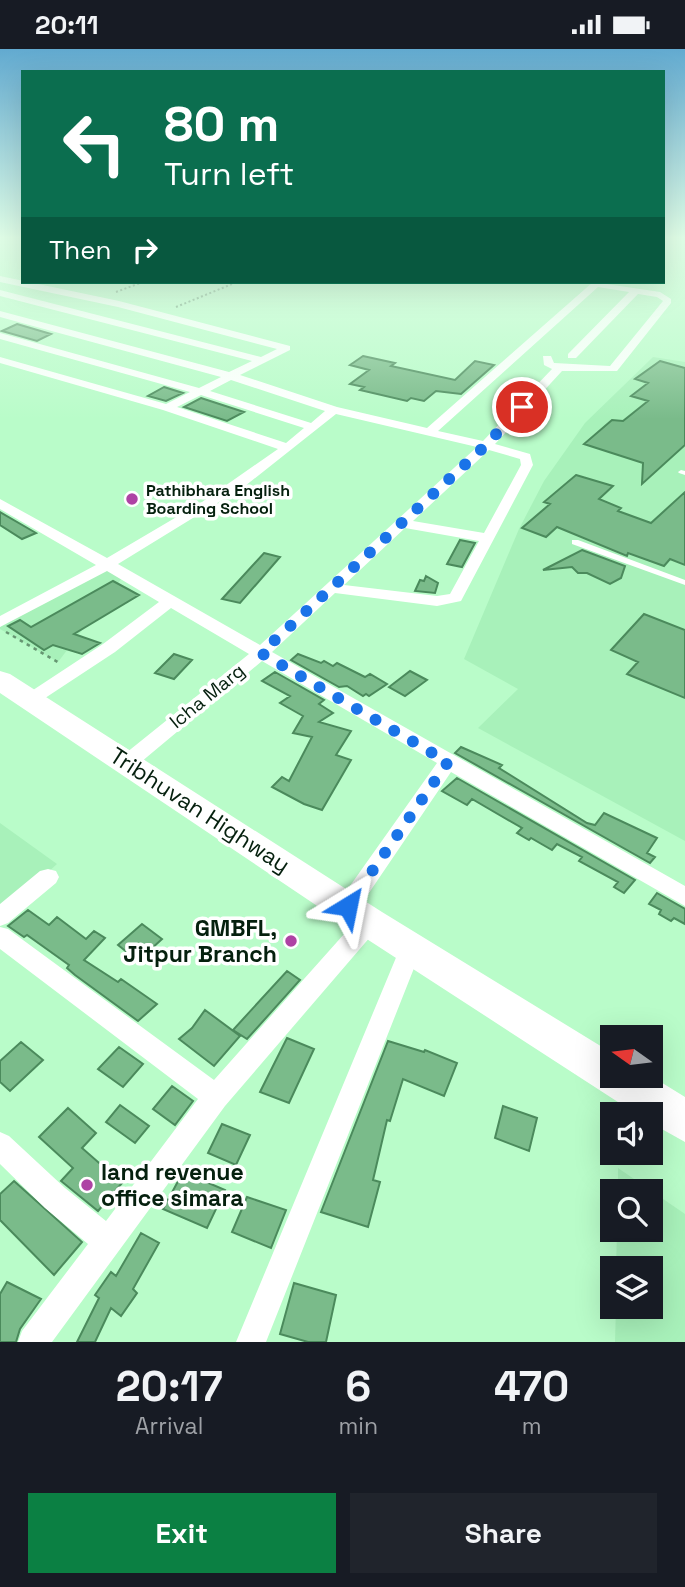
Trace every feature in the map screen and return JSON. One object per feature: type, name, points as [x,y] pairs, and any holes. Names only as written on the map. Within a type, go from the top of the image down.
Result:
[{"type":"highway","name":"Tribhuvan Highway","points":[[0,680],[600,1068]]},
{"type":"highway","name":"Tribhuvan Highway","points":[[634,1089],[685,1121]]},
{"type":"street","points":[[22,298],[261,360]]},
{"type":"street","points":[[88,298],[286,348],[167,408]]},
{"type":"street","points":[[429,433],[580,298]]},
{"type":"street","points":[[572,356],[629,298]]},
{"type":"street","points":[[518,353],[572,369],[582,366],[608,370],[616,367],[668,301],[664,298]]},
{"type":"street","points":[[24,367],[141,310]]},
{"type":"street","points":[[0,314],[231,376],[334,410],[517,453],[528,461],[461,592],[449,601],[331,588]]},
{"type":"street","points":[[0,336],[199,391],[312,428]]},
{"type":"street","points":[[553,363],[555,355],[572,356],[582,361],[582,366]]},
{"type":"street","points":[[0,360],[167,408],[287,448]]},
{"type":"street","name":"Icha Marg","points":[[128,762],[261,653],[485,446],[553,363]]},
{"type":"street","points":[[0,622],[109,564],[242,481],[334,410]]},
{"type":"street","points":[[0,503],[685,897]]},
{"type":"street","points":[[402,523],[488,538]]},
{"type":"street","points":[[30,700],[109,648],[170,601]]},
{"type":"street","points":[[33,1342],[216,1097],[359,914],[448,762]]},
{"type":"street","points":[[0,917],[48,877]]},
{"type":"street","points":[[0,936],[216,1097]]},
{"type":"street","points":[[251,1342],[411,948]]},
{"type":"street","points":[[0,1145],[55,1198],[108,1242]]},
{"type":"lane","points":[[575,542],[685,583]]},
{"type":"path","points":[[159,315],[198,298]]},
{"type":"path","points":[[0,629],[73,670]]},
{"type":"shaded area","points":[[653,357],[685,362],[685,841],[478,728],[518,689],[464,659],[519,529],[544,481],[585,423]]},
{"type":"shaded area","points":[[109,564],[125,574],[58,662],[0,629],[0,622]]},
{"type":"shaded area","points":[[0,823],[57,864],[0,916]]},
{"type":"shaded area","points":[[618,1168],[634,1179],[618,1179]]},
{"type":"shaded area","points":[[663,1199],[685,1214],[685,1342],[615,1342],[616,1319],[663,1319],[663,1256],[616,1256],[617,1242],[663,1242]]},
{"type":"building","points":[[17,324],[51,334],[37,341],[2,331]]},
{"type":"building","points":[[363,356],[395,363],[391,366],[455,380],[475,361],[494,365],[461,394],[436,391],[424,401],[411,398],[407,401],[360,390],[364,387],[350,384],[369,370],[350,365]]},
{"type":"building","points":[[660,361],[685,368],[685,445],[642,484],[643,463],[584,444],[612,420],[623,421],[648,401],[631,396],[648,383],[635,379]]},
{"type":"building","points":[[164,387],[183,393],[166,401],[148,396]]},
{"type":"building","points":[[201,398],[244,412],[227,421],[184,407]]},
{"type":"building","points":[[576,475],[613,486],[599,499],[621,508],[618,511],[651,523],[685,492],[685,565],[670,559],[664,566],[628,553],[627,556],[557,527],[546,537],[522,528],[550,504],[544,502]]},
{"type":"building","points":[[0,512],[36,533],[22,539],[0,525]]},
{"type":"building","points":[[460,540],[475,543],[462,567],[447,564]]},
{"type":"building","points":[[582,550],[625,566],[621,578],[610,584],[587,573],[578,573],[572,567],[543,570]]},
{"type":"building","points":[[264,553],[280,557],[240,603],[222,599]]},
{"type":"building","points":[[426,576],[438,583],[435,593],[415,591],[420,580],[424,581]]},
{"type":"building","points":[[113,581],[139,595],[74,634],[100,643],[82,654],[53,645],[44,650],[8,626],[20,620],[31,627]]},
{"type":"building","points":[[644,614],[685,630],[685,698],[627,674],[638,662],[611,650]]},
{"type":"building","points":[[174,654],[192,660],[174,679],[155,673]]},
{"type":"building","points":[[298,654],[333,666],[337,663],[365,677],[370,674],[387,684],[369,696],[363,696],[347,686],[339,687],[291,660]]},
{"type":"building","points":[[410,671],[427,680],[405,696],[389,687]]},
{"type":"building","points":[[275,672],[324,700],[319,704],[333,713],[319,722],[351,731],[336,755],[351,760],[322,810],[272,787],[282,777],[289,781],[312,737],[293,733],[303,716],[280,703],[290,696],[262,681]]},
{"type":"building","points":[[461,747],[502,765],[499,768],[587,823],[595,825],[604,813],[657,838],[647,853],[655,857],[650,863],[455,753]]},
{"type":"building","points":[[457,778],[635,880],[624,893],[614,887],[618,882],[579,861],[582,857],[557,844],[552,850],[531,838],[529,840],[517,833],[522,828],[472,799],[467,805],[442,791]]},
{"type":"building","points":[[657,893],[685,909],[685,924],[674,918],[671,921],[659,914],[661,910],[649,904]]},
{"type":"building","points":[[28,910],[49,925],[57,917],[86,939],[94,931],[105,938],[84,960],[118,982],[121,979],[157,1004],[138,1021],[75,975],[67,968],[69,965],[27,935],[24,937],[8,926]]},
{"type":"building","points":[[142,924],[162,939],[138,961],[118,945]]},
{"type":"building","points":[[287,971],[300,980],[247,1039],[233,1030]]},
{"type":"building","points":[[205,1010],[240,1036],[214,1066],[179,1039],[192,1028]]},
{"type":"building","points":[[287,1038],[314,1049],[289,1103],[260,1092]]},
{"type":"building","points":[[388,1041],[424,1052],[425,1050],[457,1063],[444,1096],[403,1079],[390,1121],[387,1120],[373,1180],[380,1182],[368,1227],[321,1212]]},
{"type":"building","points":[[21,1042],[43,1060],[10,1091],[0,1082],[0,1061]]},
{"type":"building","points":[[119,1047],[143,1064],[123,1087],[98,1069]]},
{"type":"building","points":[[172,1086],[193,1101],[175,1125],[153,1109]]},
{"type":"building","points":[[120,1105],[149,1126],[135,1143],[106,1122]]},
{"type":"building","points":[[503,1106],[537,1118],[529,1151],[495,1138]]},
{"type":"building","points":[[68,1108],[96,1133],[82,1148],[122,1183],[98,1211],[61,1181],[73,1168],[39,1137]]},
{"type":"building","points":[[222,1124],[250,1135],[236,1165],[208,1153]]},
{"type":"building","points":[[183,1172],[225,1190],[207,1228],[163,1209]]},
{"type":"building","points":[[14,1181],[82,1242],[54,1275],[0,1220],[0,1194]]},
{"type":"building","points":[[247,1197],[286,1210],[271,1248],[232,1232]]},
{"type":"building","points":[[141,1233],[159,1243],[133,1289],[137,1293],[121,1316],[111,1308],[95,1342],[77,1342],[99,1298],[95,1295],[111,1272],[116,1276]]},
{"type":"building","points":[[7,1282],[41,1299],[20,1329],[16,1342],[0,1342],[0,1294]]},
{"type":"building","points":[[294,1283],[336,1295],[326,1342],[308,1342],[280,1334]]},
{"type":"place","name":"Pathibhara English Boarding School","points":[[132,499]]},
{"type":"place","name":"GMBFL, Jitpur Branch","points":[[291,941]]},
{"type":"place","name":"land revenue office simara","points":[[87,1185]]},
{"type":"route","points":[[348,906],[448,762],[261,653],[485,446],[522,407]]}]
